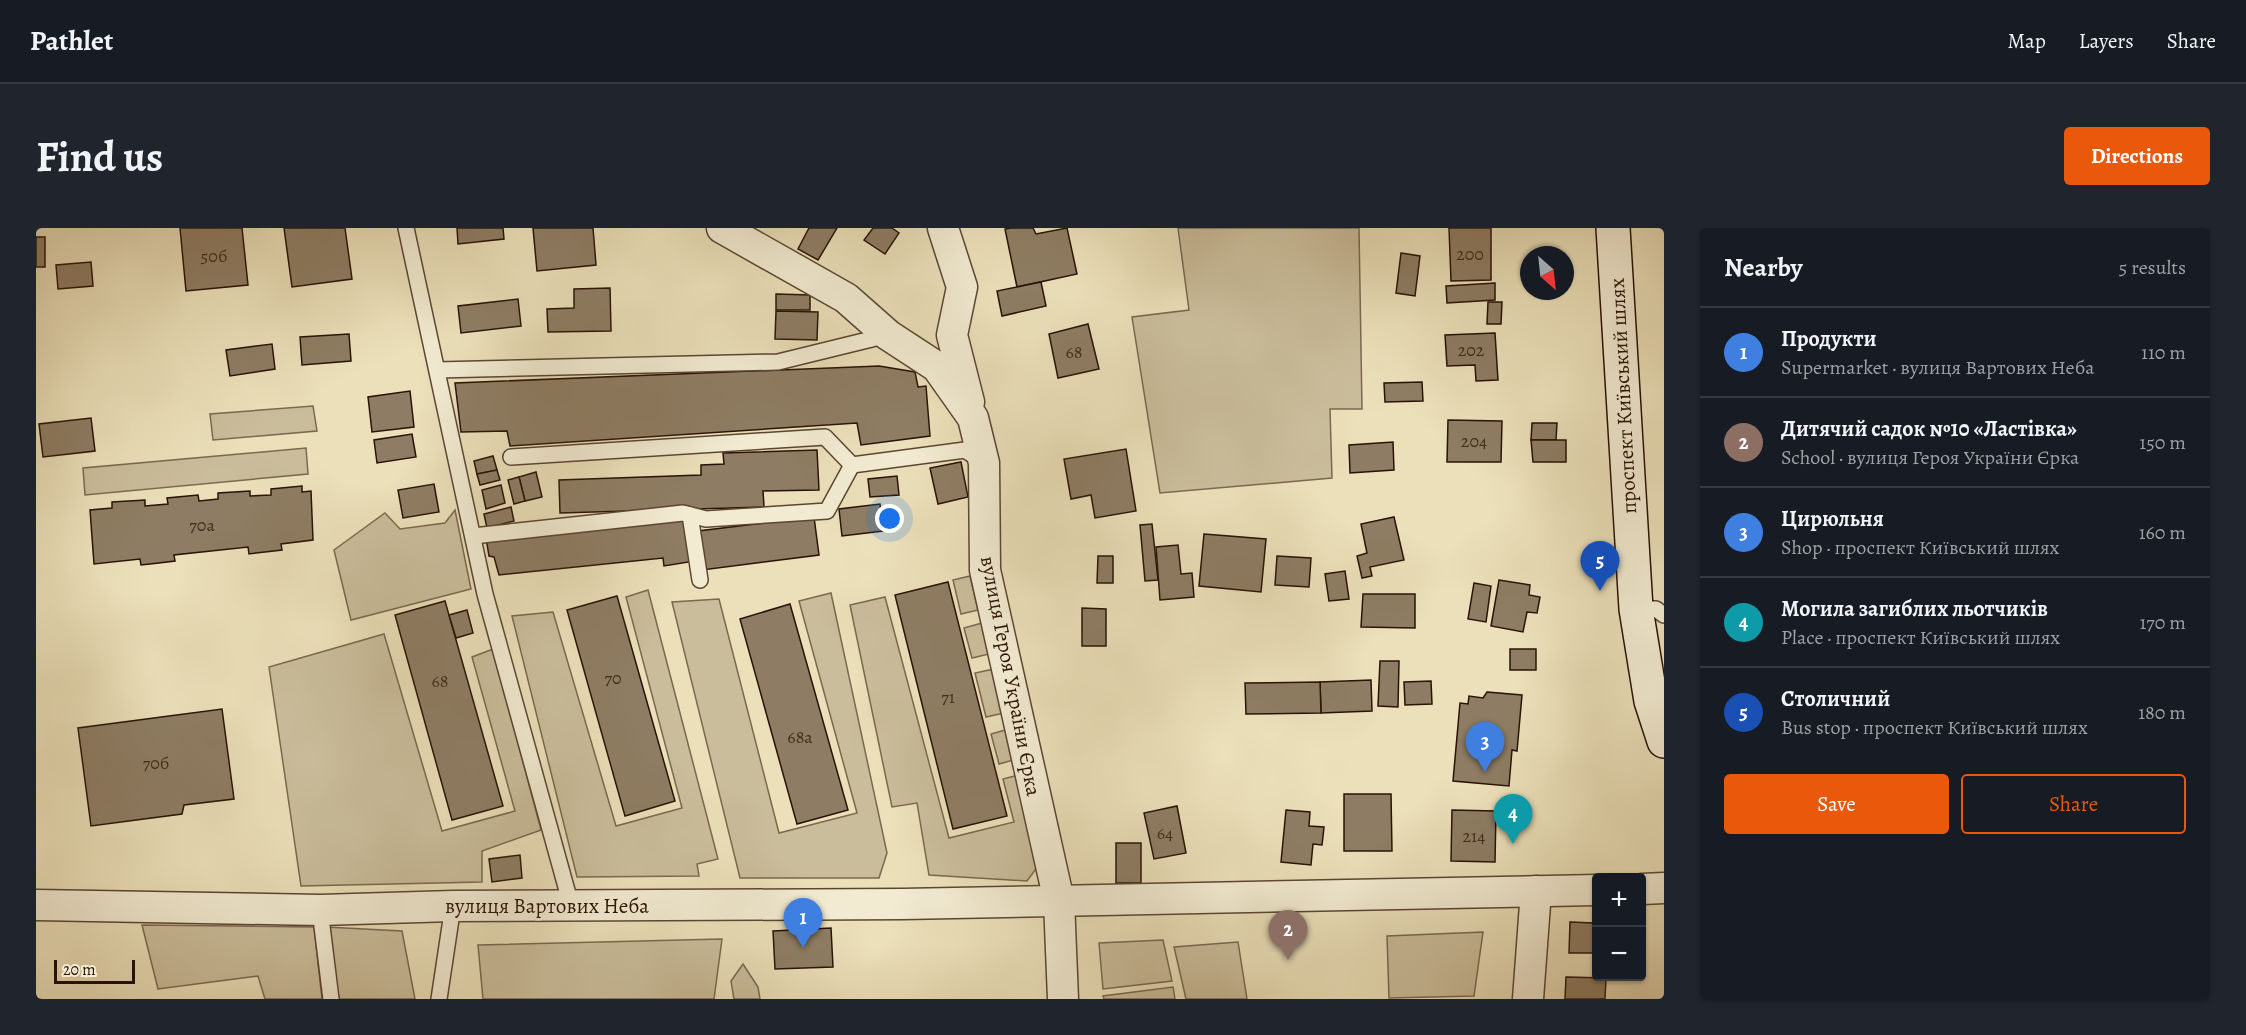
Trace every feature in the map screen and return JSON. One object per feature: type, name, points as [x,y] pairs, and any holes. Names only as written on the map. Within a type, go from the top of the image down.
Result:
[{"type":"main road","name":"проспект Київський шлях","points":[[1613,228],[1655,610],[1651,700],[1664,741]]},
{"type":"street","name":"вулиця Героя України Єрка","points":[[722,228],[846,298],[888,335],[937,367],[973,418],[984,463],[985,570],[1059,901],[1063,999]]},
{"type":"street","points":[[943,228],[962,287],[952,335],[973,418]]},
{"type":"street","points":[[1646,888],[1664,888]]},
{"type":"street","name":"вулиця Вартових Неба","points":[[36,905],[320,910],[453,906],[1059,901],[1592,890]]},
{"type":"street","points":[[1528,999],[1536,891]]},
{"type":"lane","points":[[406,228],[485,594],[571,905]]},
{"type":"lane","points":[[437,370],[778,362],[888,335]]},
{"type":"lane","points":[[511,457],[825,437],[852,465]]},
{"type":"lane","points":[[852,465],[965,450],[984,463]]},
{"type":"lane","points":[[473,536],[683,513],[706,519],[827,510],[852,465]]},
{"type":"lane","points":[[690,515],[700,580]]},
{"type":"lane","points":[[439,999],[453,906]]},
{"type":"lane","points":[[320,910],[331,999]]},
{"type":"shaded area","points":[[1178,228],[1359,228],[1362,409],[1330,409],[1332,478],[1160,493],[1132,317],[1189,310]]},
{"type":"shaded area","points":[[313,406],[317,431],[213,440],[210,414]]},
{"type":"shaded area","points":[[306,448],[308,474],[85,495],[83,468]]},
{"type":"shaded area","points":[[455,510],[471,589],[351,620],[334,550],[385,513],[400,529],[445,523]]},
{"type":"shaded area","points":[[970,576],[978,610],[961,614],[953,580]]},
{"type":"shaded area","points":[[648,590],[718,859],[697,864],[699,876],[577,877],[512,616],[553,612],[616,826],[682,808],[626,597]]},
{"type":"shaded area","points":[[831,593],[887,853],[879,878],[740,878],[672,602],[719,599],[779,833],[857,813],[799,601]]},
{"type":"shaded area","points":[[885,597],[949,838],[1014,822],[1003,779],[1022,774],[1041,862],[1027,881],[929,875],[917,803],[892,807],[850,605]]},
{"type":"shaded area","points":[[982,623],[989,654],[972,658],[964,628]]},
{"type":"shaded area","points":[[384,634],[442,831],[515,811],[472,657],[493,649],[541,830],[482,851],[482,882],[301,886],[269,667]]},
{"type":"shaded area","points":[[994,669],[1004,713],[986,717],[975,673]]},
{"type":"shaded area","points":[[1009,729],[1017,759],[999,764],[991,734]]},
{"type":"shaded area","points":[[142,925],[314,927],[322,999],[265,999],[258,976],[158,989]]},
{"type":"shaded area","points":[[326,927],[402,931],[415,999],[339,999]]},
{"type":"shaded area","points":[[1483,932],[1474,996],[1389,998],[1387,936]]},
{"type":"shaded area","points":[[722,939],[714,999],[483,999],[478,945]]},
{"type":"shaded area","points":[[1163,940],[1172,981],[1103,989],[1099,943]]},
{"type":"shaded area","points":[[1238,942],[1247,999],[1186,999],[1174,947]]},
{"type":"shaded area","points":[[743,964],[758,987],[760,999],[734,999],[731,981]]},
{"type":"shaded area","points":[[1173,987],[1175,999],[1104,999],[1103,996]]},
{"type":"building","points":[[180,228],[242,228],[248,285],[186,291]]},
{"type":"building","points":[[284,228],[345,228],[352,279],[292,287]]},
{"type":"building","points":[[457,228],[503,228],[504,239],[458,244]]},
{"type":"building","points":[[533,228],[593,228],[596,265],[537,271]]},
{"type":"building","points":[[809,228],[837,228],[818,260],[798,249]]},
{"type":"building","points":[[873,228],[892,228],[899,233],[885,254],[864,240]]},
{"type":"building","points":[[1033,228],[1036,234],[1067,228],[1077,274],[1017,287],[1005,229]]},
{"type":"building","points":[[1449,228],[1491,228],[1491,280],[1451,281]]},
{"type":"building","points":[[36,237],[45,237],[45,267],[36,267]]},
{"type":"building","points":[[1401,253],[1420,256],[1415,296],[1396,293]]},
{"type":"building","points":[[91,262],[93,286],[58,289],[56,265]]},
{"type":"building","points":[[1041,282],[1046,306],[1002,316],[997,291]]},
{"type":"building","points":[[1495,283],[1495,300],[1447,303],[1446,286]]},
{"type":"building","points":[[610,288],[611,331],[548,332],[547,309],[574,308],[574,289]]},
{"type":"building","points":[[776,294],[810,295],[810,310],[776,310]]},
{"type":"building","points":[[518,299],[521,326],[461,333],[458,306]]},
{"type":"building","points":[[1488,302],[1502,302],[1501,324],[1487,324]]},
{"type":"building","points":[[776,311],[818,312],[817,340],[775,339]]},
{"type":"building","points":[[1088,324],[1099,369],[1058,378],[1049,334]]},
{"type":"building","points":[[1495,333],[1498,380],[1476,381],[1475,365],[1447,366],[1445,335]]},
{"type":"building","points":[[349,334],[351,361],[302,365],[300,337]]},
{"type":"building","points":[[272,344],[275,369],[230,376],[226,350]]},
{"type":"building","points":[[879,366],[915,372],[918,387],[926,386],[930,436],[861,445],[857,423],[510,446],[507,431],[461,432],[455,383]]},
{"type":"building","points":[[1422,382],[1423,401],[1385,402],[1384,383]]},
{"type":"building","points":[[410,391],[414,427],[372,432],[368,397]]},
{"type":"building","points":[[91,418],[95,451],[43,457],[39,424]]},
{"type":"building","points":[[1448,420],[1502,421],[1501,462],[1447,462]]},
{"type":"building","points":[[1532,423],[1557,423],[1556,440],[1531,440]]},
{"type":"building","points":[[412,434],[416,457],[377,463],[374,440]]},
{"type":"building","points":[[1531,440],[1566,440],[1566,462],[1533,462]]},
{"type":"building","points":[[1393,442],[1394,470],[1350,473],[1349,445]]},
{"type":"building","points":[[1126,449],[1136,511],[1095,518],[1091,495],[1071,499],[1064,459]]},
{"type":"building","points":[[817,450],[819,490],[763,491],[764,507],[560,513],[559,480],[701,475],[701,465],[724,464],[723,453]]},
{"type":"building","points":[[493,456],[497,470],[477,474],[474,461]]},
{"type":"building","points":[[961,462],[968,497],[938,504],[930,468]]},
{"type":"building","points":[[497,470],[500,480],[480,485],[477,474]]},
{"type":"building","points":[[536,472],[542,497],[525,501],[519,477]]},
{"type":"building","points":[[897,476],[899,495],[870,497],[868,479]]},
{"type":"building","points":[[519,477],[525,501],[514,504],[508,480]]},
{"type":"building","points":[[434,484],[439,512],[403,518],[398,490]]},
{"type":"building","points":[[501,485],[505,503],[486,509],[482,490]]},
{"type":"building","points":[[302,486],[302,492],[311,491],[313,540],[281,544],[282,550],[249,554],[248,547],[174,555],[175,561],[141,565],[140,559],[94,564],[90,510],[112,508],[112,502],[145,500],[145,506],[168,504],[167,498],[198,495],[199,501],[218,499],[218,493],[250,491],[250,496],[271,495],[271,489]]},
{"type":"building","points":[[880,504],[883,531],[842,536],[839,509]]},
{"type":"building","points":[[511,507],[514,521],[487,528],[484,514]]},
{"type":"building","points":[[684,517],[695,561],[664,566],[663,558],[499,575],[494,557],[489,556],[486,538]]},
{"type":"building","points":[[814,517],[819,555],[702,570],[698,531]]},
{"type":"building","points":[[1394,517],[1404,560],[1370,567],[1372,576],[1362,578],[1357,556],[1367,553],[1361,524]]},
{"type":"building","points":[[1152,524],[1158,580],[1145,581],[1140,525]]},
{"type":"building","points":[[1204,534],[1266,539],[1261,592],[1199,586]]},
{"type":"building","points":[[1178,545],[1181,574],[1192,573],[1194,597],[1160,600],[1156,547]]},
{"type":"building","points":[[1098,556],[1113,556],[1113,583],[1097,583]]},
{"type":"building","points":[[1277,556],[1311,558],[1309,587],[1275,585]]},
{"type":"building","points":[[1345,571],[1349,599],[1329,601],[1325,574]]},
{"type":"building","points":[[1499,580],[1530,585],[1529,595],[1540,597],[1537,613],[1527,612],[1523,632],[1491,626]]},
{"type":"building","points":[[948,582],[1007,816],[953,829],[895,595]]},
{"type":"building","points":[[1474,583],[1491,586],[1486,622],[1468,619]]},
{"type":"building","points":[[1363,594],[1415,594],[1415,628],[1361,627]]},
{"type":"building","points":[[617,596],[675,801],[625,816],[567,610]]},
{"type":"building","points":[[445,601],[503,806],[452,820],[395,615]]},
{"type":"building","points":[[790,604],[848,810],[797,824],[740,619]]},
{"type":"building","points":[[1082,608],[1106,609],[1106,646],[1082,646]]},
{"type":"building","points":[[467,610],[473,633],[456,638],[449,615]]},
{"type":"building","points":[[1510,649],[1536,649],[1536,670],[1510,670]]},
{"type":"building","points":[[1380,661],[1399,661],[1398,707],[1378,706]]},
{"type":"building","points":[[1371,680],[1372,711],[1321,713],[1320,682]]},
{"type":"building","points":[[1431,681],[1432,704],[1405,705],[1404,682]]},
{"type":"building","points":[[1320,682],[1321,713],[1246,714],[1245,683]]},
{"type":"building","points":[[1487,692],[1522,695],[1517,751],[1512,750],[1509,786],[1453,781],[1460,703],[1468,704],[1469,696],[1483,698]]},
{"type":"building","points":[[222,709],[234,799],[184,805],[182,814],[91,826],[78,728]]},
{"type":"building","points":[[1344,794],[1391,794],[1392,851],[1344,851]]},
{"type":"building","points":[[1177,806],[1186,853],[1154,859],[1144,813]]},
{"type":"building","points":[[1286,810],[1310,812],[1309,826],[1324,827],[1322,845],[1313,844],[1311,865],[1281,862]]},
{"type":"building","points":[[1452,810],[1496,811],[1495,862],[1451,861]]},
{"type":"building","points":[[1116,843],[1141,843],[1141,883],[1116,883]]},
{"type":"building","points":[[520,855],[522,878],[492,882],[489,859]]},
{"type":"building","points":[[1570,922],[1592,923],[1592,953],[1569,953]]},
{"type":"building","points":[[831,928],[833,967],[775,969],[773,931]]},
{"type":"building","points":[[1566,977],[1592,978],[1592,981],[1606,981],[1605,999],[1565,999]]},
{"type":"place","name":"Столичний","points":[[1600,591]]},
{"type":"place","name":"Цирюльня","points":[[1485,772]]},
{"type":"place","name":"Могила загиблих льотчиків","points":[[1513,844]]},
{"type":"place","name":"Продукти","points":[[803,948]]},
{"type":"place","name":"Дитячий садок №10 «Ластівка»","points":[[1288,960]]}]
